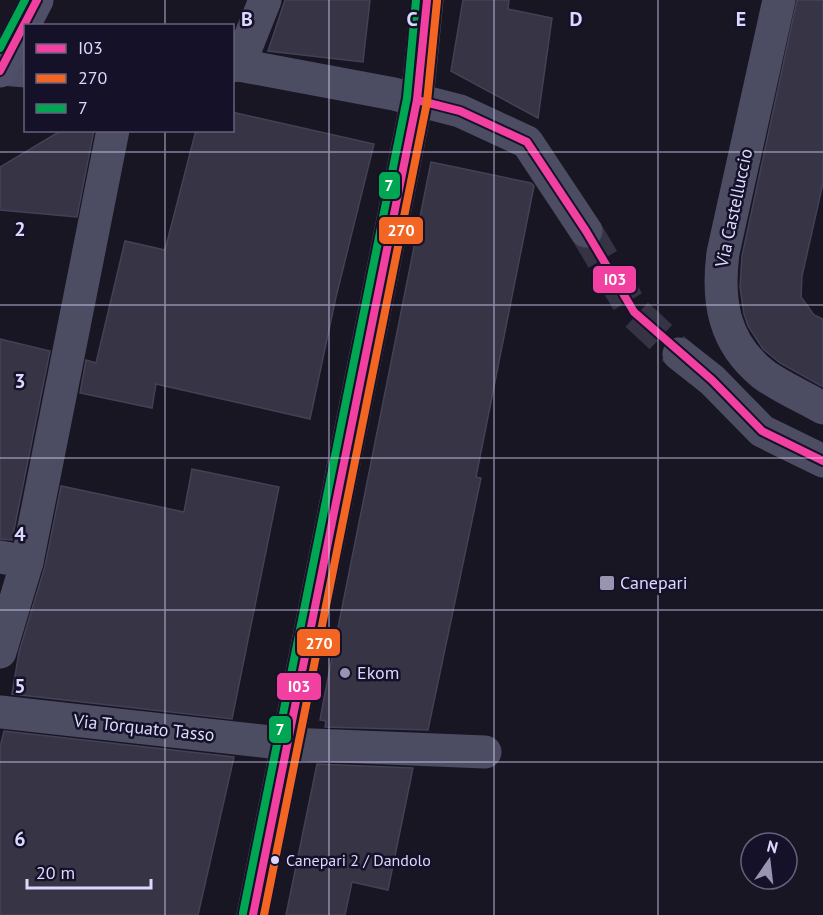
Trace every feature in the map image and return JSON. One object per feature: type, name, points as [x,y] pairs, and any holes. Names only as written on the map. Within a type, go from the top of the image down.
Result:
[{"type":"main road","points":[[27,24],[37,0]]},
{"type":"main road","points":[[253,915],[417,100],[427,0]]},
{"type":"main road","points":[[7,70],[24,30]]},
{"type":"street","points":[[265,0],[236,66],[417,100],[460,111],[527,142],[586,231]]},
{"type":"street","name":"Via Castelluccio","points":[[779,0],[723,253],[720,290],[728,326],[738,346],[750,362],[764,375],[823,408]]},
{"type":"street","points":[[0,652],[13,559],[113,132]]},
{"type":"street","points":[[680,354],[712,380],[762,431],[823,461]]},
{"type":"street","name":"Via Torquato Tasso","points":[[0,712],[288,744],[485,752]]},
{"type":"building","points":[[285,0],[370,0],[363,62],[268,51]]},
{"type":"building","points":[[463,0],[509,0],[508,9],[552,18],[538,118],[451,71]]},
{"type":"building","points":[[797,0],[823,0],[823,183],[802,276],[801,297],[814,315],[823,319],[823,387],[780,363],[763,349],[748,326],[740,287],[742,256]]},
{"type":"building","points":[[234,112],[374,144],[336,297],[310,419],[156,384],[152,408],[80,393],[86,360],[96,363],[125,241],[165,250],[195,132],[234,132]]},
{"type":"building","points":[[59,132],[94,132],[77,217],[0,210],[0,167]]},
{"type":"building","points":[[431,162],[531,183],[534,186],[476,477],[481,478],[428,730],[325,727],[326,721],[320,720],[325,693]]},
{"type":"building","points":[[0,339],[50,351],[12,540],[0,539]]},
{"type":"building","points":[[192,469],[279,487],[232,719],[12,694],[19,652],[45,566],[61,486],[184,512]]},
{"type":"building","points":[[4,731],[234,757],[198,915],[0,915],[0,747]]},
{"type":"building","points":[[317,764],[413,768],[388,890],[352,882],[345,915],[286,915]]},
{"type":"tunnel","points":[[586,231],[634,312],[679,354]]},
{"type":"transit line","name":"7","points":[[0,48],[25,0]]},
{"type":"transit line","name":"I03","points":[[24,24],[37,0]]},
{"type":"transit line","name":"7","points":[[243,913],[407,98],[416,0]]},
{"type":"transit line","name":"I03","points":[[253,915],[417,100],[427,0]]},
{"type":"transit line","name":"270","points":[[264,915],[427,102],[437,1]]},
{"type":"transit line","name":"I03","points":[[0,71],[24,25]]},
{"type":"transit line","name":"I03","points":[[417,100],[460,111],[527,142],[586,231],[634,312],[712,380],[762,431],[823,461]]},
{"type":"place","name":"Canepari","points":[[607,583]]},
{"type":"place","name":"Ekom","points":[[345,673]]},
{"type":"place","name":"Canepari 2 / Dandolo","points":[[275,860]]}]
